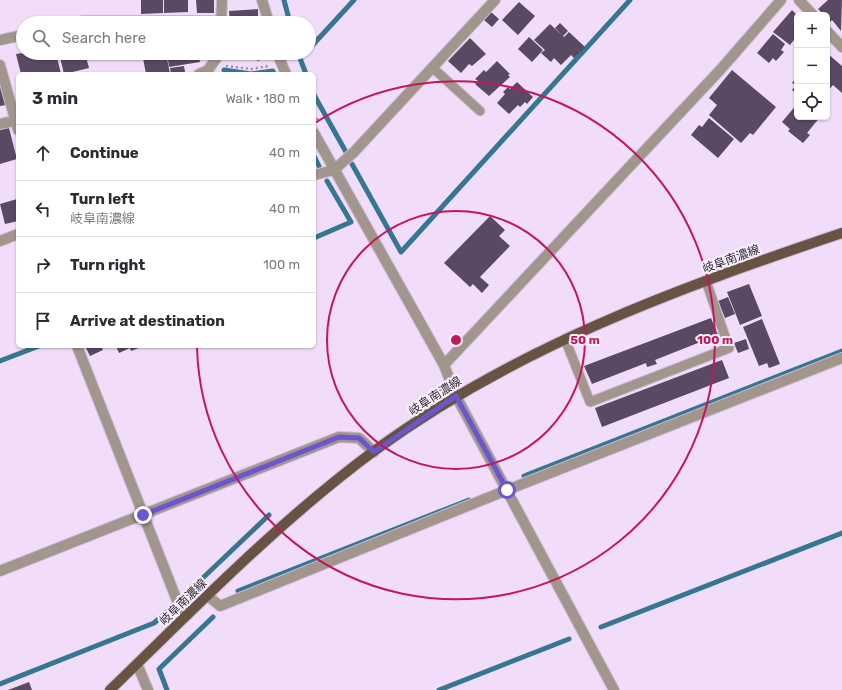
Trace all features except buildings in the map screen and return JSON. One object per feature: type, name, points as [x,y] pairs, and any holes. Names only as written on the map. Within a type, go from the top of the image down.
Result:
[{"type":"main road","name":"岐阜南濃線","points":[[110,690],[282,525],[374,452],[456,396],[565,339],[651,301],[842,233]]},
{"type":"street","points":[[221,16],[222,0]]},
{"type":"street","points":[[262,0],[267,16]]},
{"type":"street","points":[[316,174],[334,170],[354,152],[495,0]]},
{"type":"street","points":[[444,365],[721,69],[781,0]]},
{"type":"street","points":[[799,0],[810,12]]},
{"type":"street","points":[[830,34],[842,47]]},
{"type":"street","points":[[0,40],[16,37]]},
{"type":"street","points":[[204,72],[208,70],[215,60]]},
{"type":"street","points":[[280,60],[285,72]]},
{"type":"street","points":[[0,65],[16,117]]},
{"type":"street","points":[[0,124],[16,124]]},
{"type":"street","points":[[316,137],[444,365],[456,396],[614,690]]},
{"type":"street","points":[[0,241],[16,235]]},
{"type":"street","points":[[78,348],[178,603],[187,615]]},
{"type":"street","points":[[208,596],[220,606],[507,490],[842,358]]},
{"type":"street","points":[[0,571],[339,437],[359,438],[374,452]]},
{"type":"street","points":[[137,664],[148,690]]},
{"type":"lane","points":[[433,68],[480,111]]},
{"type":"lane","points":[[565,339],[590,402],[729,348],[706,281]]},
{"type":"path","points":[[221,60],[232,68],[251,69],[281,63]]},
{"type":"waterway","points":[[284,0],[288,16]]},
{"type":"waterway","points":[[316,41],[354,0]]},
{"type":"waterway","points":[[352,164],[401,252],[630,0]]},
{"type":"waterway","points":[[301,60],[305,72]]},
{"type":"waterway","points":[[224,70],[238,72]]},
{"type":"waterway","points":[[266,72],[273,72]]},
{"type":"waterway","points":[[316,99],[346,152]]},
{"type":"waterway","points":[[316,160],[319,166]]},
{"type":"waterway","points":[[316,237],[351,222],[327,181]]},
{"type":"waterway","points":[[0,361],[34,348]]},
{"type":"waterway","points":[[524,476],[842,351]]},
{"type":"waterway","points":[[238,591],[469,500]]},
{"type":"waterway","points":[[187,593],[269,515]]},
{"type":"waterway","points":[[601,627],[842,533]]},
{"type":"waterway","points":[[0,684],[154,623],[168,611]]},
{"type":"waterway","points":[[167,690],[159,669],[213,617]]},
{"type":"waterway","points":[[439,690],[569,639]]},
{"type":"route","points":[[143,515],[339,437],[359,438],[374,452],[456,396],[507,490]]}]
